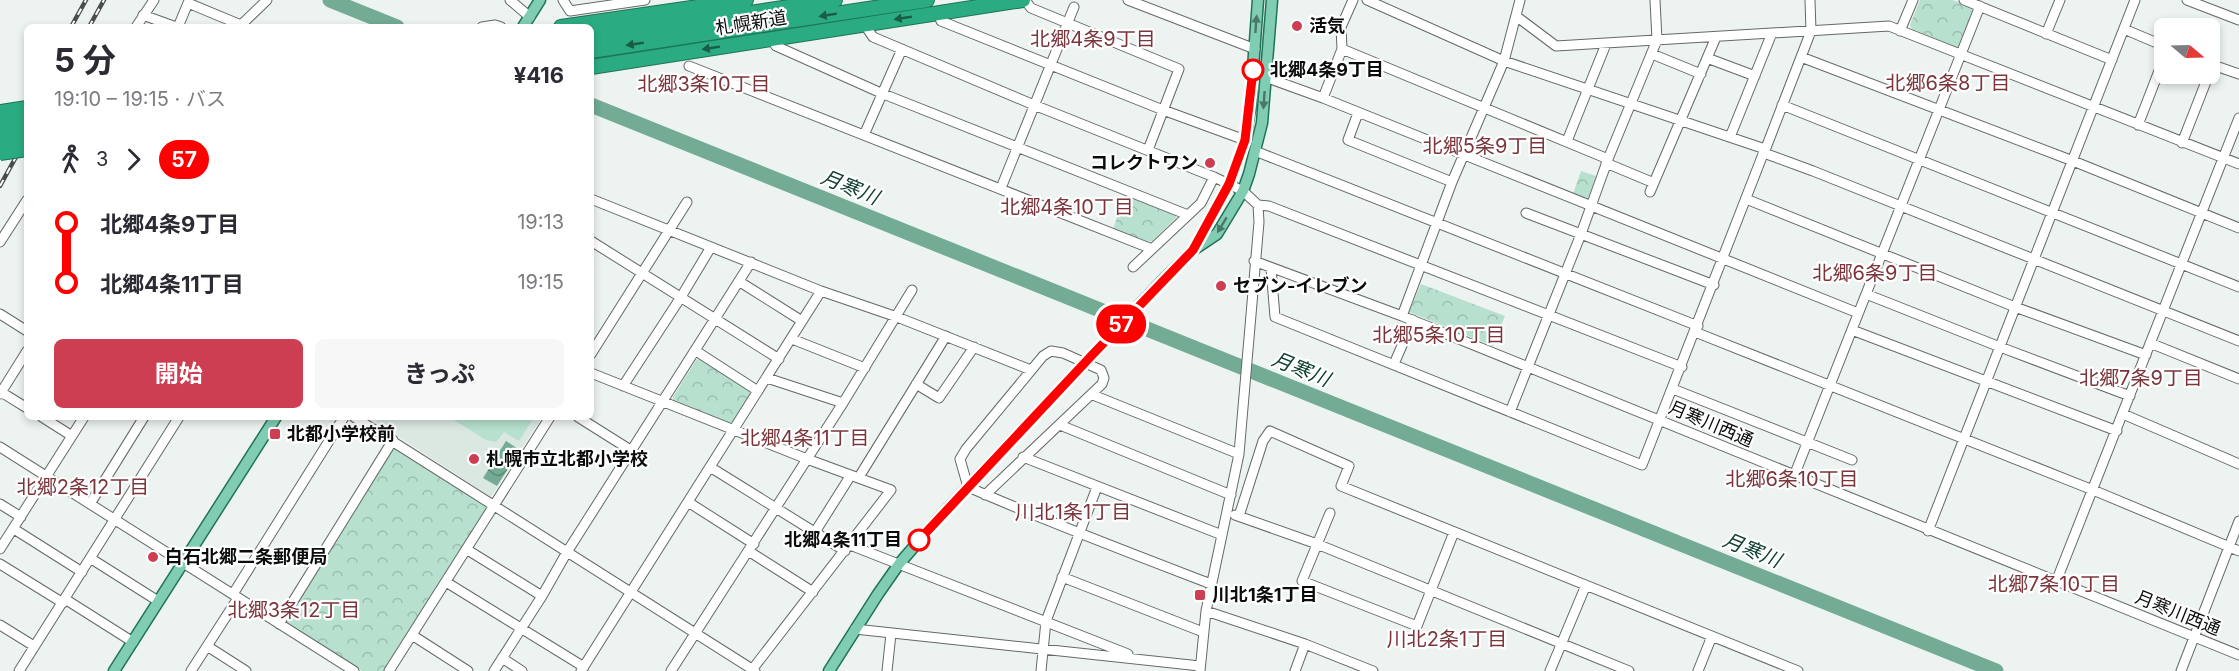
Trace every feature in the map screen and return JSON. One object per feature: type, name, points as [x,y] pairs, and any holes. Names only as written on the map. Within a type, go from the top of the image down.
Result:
[{"type":"highway","name":"札幌新道","points":[[594,30],[746,0]]},
{"type":"highway","points":[[594,30],[835,0]]},
{"type":"highway","points":[[594,51],[927,0]]},
{"type":"highway","name":"札幌新道","points":[[597,66],[1024,0]]},
{"type":"highway","points":[[0,112],[24,108]]},
{"type":"highway","points":[[0,126],[24,122]]},
{"type":"highway","points":[[0,139],[24,135]]},
{"type":"highway","points":[[0,153],[24,149]]},
{"type":"main road","points":[[525,24],[540,0]]},
{"type":"main road","points":[[1193,250],[1229,184],[1245,140],[1258,0]]},
{"type":"main road","points":[[829,671],[899,564],[968,487],[1165,278],[1193,250],[1217,234],[1243,191],[1262,123],[1272,0]]},
{"type":"main road","points":[[114,671],[274,420]]},
{"type":"street","points":[[138,24],[154,0]]},
{"type":"street","points":[[510,0],[530,17]]},
{"type":"street","points":[[563,0],[570,11],[645,0]]},
{"type":"street","points":[[1024,0],[1031,8],[1179,69],[1148,150]]},
{"type":"street","points":[[1128,0],[1255,49]]},
{"type":"street","points":[[1323,98],[1342,49],[1341,27],[1353,0]]},
{"type":"street","points":[[1367,0],[1504,61],[1765,149]]},
{"type":"street","points":[[1402,316],[1452,182],[1504,61],[1520,0]]},
{"type":"street","points":[[1510,412],[1581,234],[1607,161],[1657,40],[1655,0]]},
{"type":"street","points":[[1271,268],[1275,317],[1642,465],[1811,31],[1810,0]]},
{"type":"street","points":[[1900,31],[1913,0]]},
{"type":"street","points":[[1964,0],[2112,60]]},
{"type":"street","points":[[2046,34],[2060,0]]},
{"type":"street","points":[[1928,531],[2136,0]]},
{"type":"street","points":[[2187,0],[2239,20]]},
{"type":"street","points":[[242,24],[266,1]]},
{"type":"street","points":[[178,24],[188,3],[235,24]]},
{"type":"street","points":[[1794,476],[1980,6]]},
{"type":"street","points":[[1001,188],[1074,7]]},
{"type":"street","points":[[938,13],[941,21],[1050,66],[1245,140]]},
{"type":"street","points":[[143,15],[168,24]]},
{"type":"street","points":[[1516,16],[1556,46],[1889,26],[2239,164]]},
{"type":"street","points":[[864,24],[873,37],[1214,177],[1243,191],[1258,205],[1269,206],[1682,366]]},
{"type":"street","points":[[2124,29],[2154,42]]},
{"type":"street","points":[[1730,137],[1772,33]]},
{"type":"street","points":[[1342,49],[1567,141],[1652,187],[1716,37]]},
{"type":"street","points":[[771,38],[776,46],[881,93],[1188,214]]},
{"type":"street","points":[[1567,141],[1606,44]]},
{"type":"street","points":[[864,135],[902,49]]},
{"type":"street","points":[[1652,54],[1701,74]]},
{"type":"street","points":[[1801,57],[2073,161],[2239,228]]},
{"type":"street","points":[[1707,58],[1755,76]]},
{"type":"street","points":[[689,66],[1152,249]]},
{"type":"street","points":[[2220,71],[2239,74]]},
{"type":"street","points":[[1265,77],[1323,98],[1858,313]]},
{"type":"street","points":[[2138,126],[2154,84]]},
{"type":"street","points":[[2182,143],[2204,84]]},
{"type":"street","points":[[1782,105],[2239,286]]},
{"type":"street","points":[[1358,113],[1348,140],[1452,182]]},
{"type":"street","points":[[2056,582],[2239,118]]},
{"type":"street","points":[[1765,149],[1764,153],[2239,341]]},
{"type":"street","points":[[1255,151],[1566,272],[1830,385],[2239,551]]},
{"type":"street","points":[[1133,267],[1201,203],[1214,177]]},
{"type":"street","points":[[1746,199],[2015,307],[2146,356]]},
{"type":"street","points":[[594,349],[687,202]]},
{"type":"street","points":[[594,203],[669,230],[821,291],[897,316],[1031,369]]},
{"type":"street","points":[[855,629],[1139,658],[1200,668],[1206,610],[1239,454],[1259,222],[1258,205]]},
{"type":"street","points":[[0,242],[24,206]]},
{"type":"street","points":[[1526,213],[1714,285]]},
{"type":"street","points":[[594,243],[778,359]]},
{"type":"street","points":[[622,386],[711,247]]},
{"type":"street","name":"月寒川西通","points":[[1254,261],[1413,320],[1928,531],[2239,655]]},
{"type":"street","points":[[494,671],[751,262]]},
{"type":"street","points":[[740,282],[802,321]]},
{"type":"street","points":[[671,671],[752,548],[912,290]]},
{"type":"street","points":[[446,582],[582,669],[821,291]]},
{"type":"street","points":[[1866,294],[2130,396]]},
{"type":"street","points":[[0,314],[24,329]]},
{"type":"street","points":[[1394,364],[1413,320]]},
{"type":"street","points":[[1852,330],[2116,431]]},
{"type":"street","points":[[815,532],[855,476],[946,336]]},
{"type":"street","points":[[792,339],[865,368]]},
{"type":"street","points":[[2150,343],[2239,379]]},
{"type":"street","points":[[916,384],[939,398],[974,347]]},
{"type":"street","points":[[696,351],[758,391]]},
{"type":"street","points":[[986,495],[1023,457],[1093,395],[1102,384],[1101,370],[1063,353],[1051,351],[1042,356],[960,459],[968,487],[986,495],[1078,533],[1211,584]]},
{"type":"street","points":[[24,356],[1,393],[24,406]]},
{"type":"street","points":[[372,421],[393,440],[753,670],[891,490],[594,374]]},
{"type":"street","points":[[767,378],[843,404]]},
{"type":"street","points":[[1673,389],[1852,460]]},
{"type":"street","points":[[1093,395],[1239,454]]},
{"type":"street","points":[[2123,414],[2239,464]]},
{"type":"street","points":[[47,420],[72,436]]},
{"type":"street","points":[[0,549],[82,420]]},
{"type":"street","points":[[90,504],[142,420]]},
{"type":"street","points":[[19,671],[177,420]]},
{"type":"street","points":[[191,671],[342,420]]},
{"type":"street","points":[[389,671],[548,420]]},
{"type":"street","points":[[583,420],[632,451]]},
{"type":"street","points":[[1060,425],[1231,495]]},
{"type":"street","points":[[1239,516],[1263,441],[1270,431],[1349,466],[1341,486],[1798,671]]},
{"type":"street","points":[[279,624],[393,440]]},
{"type":"street","points":[[0,447],[354,671]]},
{"type":"street","points":[[1023,457],[1222,535]]},
{"type":"street","points":[[710,467],[815,532],[847,548],[899,564],[1139,658]]},
{"type":"street","points":[[1041,671],[1046,621],[1097,487]]},
{"type":"street","points":[[688,502],[813,592]]},
{"type":"street","points":[[0,504],[21,517]]},
{"type":"street","points":[[1227,512],[1317,544],[1629,671]]},
{"type":"street","points":[[1330,513],[1302,580],[1417,626],[1454,532]]},
{"type":"street","points":[[2181,671],[2239,521]]},
{"type":"street","points":[[14,528],[81,572]]},
{"type":"street","points":[[466,549],[542,596]]},
{"type":"street","points":[[90,558],[158,601]]},
{"type":"street","points":[[0,564],[133,642]]},
{"type":"street","points":[[1062,577],[1203,632]]},
{"type":"street","points":[[1550,671],[1586,585]]},
{"type":"street","points":[[1206,610],[1305,644],[1373,671]]},
{"type":"street","points":[[0,625],[34,646]]},
{"type":"street","points":[[887,671],[891,634]]},
{"type":"street","points":[[412,635],[468,671]]},
{"type":"street","points":[[1698,671],[1712,636]]},
{"type":"street","points":[[1295,671],[1305,644]]},
{"type":"street","points":[[207,646],[246,671]]},
{"type":"street","points":[[502,658],[522,671]]},
{"type":"street","points":[[1343,671],[1347,661]]},
{"type":"shaded area","name":"札幌市立北都小学校","points":[[377,420],[540,420],[491,497],[376,422]]},
{"type":"green space","points":[[1920,0],[1952,0],[1974,7],[1975,11],[1961,49],[1912,29],[1910,25]]},
{"type":"green space","points":[[1581,171],[1596,176],[1588,198],[1573,194]]},
{"type":"green space","points":[[1125,195],[1176,214],[1176,218],[1152,241],[1148,242],[1113,229]]},
{"type":"green space","points":[[1421,284],[1505,316],[1493,346],[1409,312]]},
{"type":"green space","points":[[699,359],[750,391],[751,394],[733,422],[730,423],[673,401],[673,397],[696,360]]},
{"type":"green space","points":[[454,420],[532,420],[519,441],[504,432],[496,442],[486,440]]},
{"type":"green space","points":[[394,446],[489,506],[386,671],[362,671],[284,622]]},
{"type":"water","points":[[506,441],[520,450],[497,486],[483,478]]},
{"type":"waterway","name":"月寒川","points":[[330,0],[390,24]]},
{"type":"waterway","name":"月寒川","points":[[594,106],[1996,671]]},
{"type":"railway","points":[[73,24],[86,0]]},
{"type":"railway","points":[[91,24],[104,0]]},
{"type":"railway","points":[[0,154],[24,111]]},
{"type":"railway","points":[[0,186],[24,142]]},
{"type":"bus line","name":"57","points":[[919,540],[1193,250],[1223,197],[1245,140],[1253,70]]},
{"type":"place","name":"活気","points":[[1297,26]]},
{"type":"place","name":"北郷4条9丁目","points":[[1253,70]]},
{"type":"place","name":"コレクトワン","points":[[1210,163]]},
{"type":"place","name":"セブン-イレブン","points":[[1221,286]]},
{"type":"place","name":"北都小学校前","points":[[275,434]]},
{"type":"place","name":"札幌市立北都小学校","points":[[474,459]]},
{"type":"place","name":"北郷4条11丁目","points":[[919,540]]},
{"type":"place","name":"白石北郷二条郵便局","points":[[153,557]]},
{"type":"place","name":"川北1条1丁目","points":[[1200,595]]},
{"type":"district","name":"北郷4条9丁目","points":[[1093,39]]},
{"type":"district","name":"北郷6条8丁目","points":[[1948,83]]},
{"type":"district","name":"北郷3条10丁目","points":[[704,84]]},
{"type":"district","name":"北郷5条9丁目","points":[[1485,146]]},
{"type":"district","name":"北郷4条10丁目","points":[[1067,207]]},
{"type":"district","name":"北郷6条9丁目","points":[[1875,273]]},
{"type":"district","name":"北郷5条10丁目","points":[[1439,335]]},
{"type":"district","name":"北郷7条9丁目","points":[[2141,378]]},
{"type":"district","name":"北郷4条11丁目","points":[[805,438]]},
{"type":"district","name":"北郷6条10丁目","points":[[1792,479]]},
{"type":"district","name":"北郷2条12丁目","points":[[83,487]]},
{"type":"district","name":"川北1条1丁目","points":[[1073,512]]},
{"type":"district","name":"北郷7条10丁目","points":[[2054,584]]},
{"type":"district","name":"北郷3条12丁目","points":[[294,610]]},
{"type":"district","name":"川北2条1丁目","points":[[1447,639]]}]
